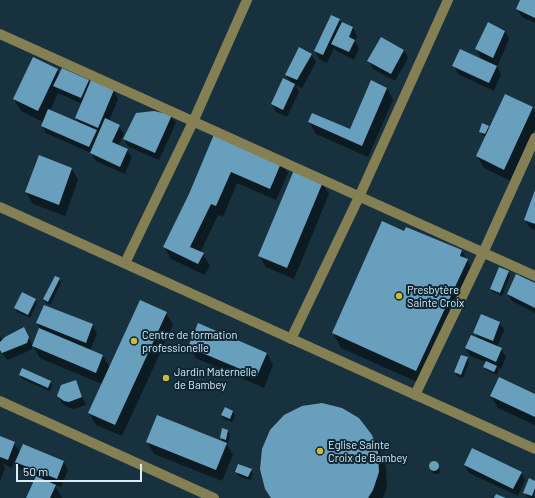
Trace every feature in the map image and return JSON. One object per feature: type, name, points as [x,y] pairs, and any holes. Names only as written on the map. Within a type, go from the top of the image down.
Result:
[{"type":"street","points":[[125,263],[193,122],[247,0]]},
{"type":"street","points":[[291,339],[359,197],[448,0]]},
{"type":"street","points":[[0,34],[535,276]]},
{"type":"street","points":[[415,395],[483,253],[535,138]]},
{"type":"street","points":[[0,207],[535,449]]},
{"type":"street","points":[[0,401],[214,498]]},
{"type":"building","points":[[520,0],[535,0],[535,18],[516,9]]},
{"type":"building","points":[[331,15],[340,19],[323,55],[314,51]]},
{"type":"building","points":[[342,22],[353,27],[349,37],[355,40],[349,52],[331,44]]},
{"type":"building","points":[[488,22],[505,31],[493,58],[475,49]]},
{"type":"building","points":[[381,37],[404,50],[391,74],[367,61]]},
{"type":"building","points":[[299,47],[312,54],[297,80],[285,75]]},
{"type":"building","points":[[460,49],[497,66],[489,83],[452,66]]},
{"type":"building","points":[[33,57],[58,69],[38,111],[13,99]]},
{"type":"building","points":[[62,68],[89,80],[81,98],[53,86]]},
{"type":"building","points":[[283,78],[295,84],[283,110],[271,104]]},
{"type":"building","points":[[91,80],[114,90],[98,128],[75,118]]},
{"type":"building","points":[[371,80],[387,88],[362,146],[308,122],[312,113],[350,129]]},
{"type":"building","points":[[505,94],[533,107],[504,170],[476,156]]},
{"type":"building","points":[[48,109],[97,130],[89,147],[41,126]]},
{"type":"building","points":[[154,111],[172,115],[155,153],[123,139],[136,113]]},
{"type":"building","points":[[105,118],[120,125],[112,142],[128,149],[120,167],[90,153]]},
{"type":"building","points":[[482,123],[489,126],[485,134],[479,132]]},
{"type":"building","points":[[215,132],[282,161],[270,189],[231,172],[216,206],[211,204],[190,247],[204,253],[198,264],[163,247],[189,194]]},
{"type":"building","points":[[39,155],[72,168],[59,205],[25,192]]},
{"type":"building","points":[[294,170],[323,182],[287,268],[258,256]]},
{"type":"building","points":[[535,190],[535,224],[524,220]]},
{"type":"building","name":"Presbytère Sainte Croix","points":[[382,221],[404,231],[406,227],[462,250],[460,256],[468,259],[416,371],[332,333]]},
{"type":"building","points":[[499,267],[509,271],[500,293],[490,289]]},
{"type":"building","points":[[516,274],[535,283],[535,308],[507,294]]},
{"type":"building","points":[[55,276],[60,278],[48,302],[43,299]]},
{"type":"building","points":[[22,292],[36,299],[28,315],[14,308]]},
{"type":"building","points":[[140,300],[167,312],[115,425],[88,413]]},
{"type":"building","points":[[44,305],[93,324],[86,343],[36,323]]},
{"type":"building","points":[[481,314],[500,322],[493,341],[473,333]]},
{"type":"building","points":[[198,323],[267,353],[257,376],[188,347]]},
{"type":"building","points":[[24,327],[29,337],[27,343],[2,353],[0,350],[0,342],[5,337]]},
{"type":"building","points":[[39,328],[103,355],[96,373],[32,346]]},
{"type":"building","points":[[471,335],[502,348],[496,362],[465,348]]},
{"type":"building","points":[[461,355],[468,357],[461,375],[454,372]]},
{"type":"building","points":[[486,361],[497,366],[494,372],[483,367]]},
{"type":"building","points":[[22,368],[51,381],[48,388],[19,375]]},
{"type":"building","points":[[499,377],[535,394],[535,417],[490,396]]},
{"type":"building","points":[[76,380],[82,397],[69,402],[64,401],[57,396],[61,385]]},
{"type":"building","name":"Eglise Sainte Croix de Bambey","points":[[322,403],[342,408],[359,418],[372,435],[378,452],[379,472],[373,490],[368,498],[271,498],[265,489],[260,469],[262,449],[270,430],[284,415],[302,406]]},
{"type":"building","points":[[225,407],[233,411],[230,419],[221,415]]},
{"type":"building","points":[[157,415],[227,443],[216,470],[146,442]]},
{"type":"building","points":[[222,428],[228,430],[226,440],[220,438]]},
{"type":"building","points":[[0,436],[15,442],[8,460],[0,457]]},
{"type":"building","points":[[23,444],[64,461],[57,479],[15,462]]},
{"type":"building","points":[[472,448],[522,472],[513,489],[464,465]]},
{"type":"building","points":[[432,461],[436,461],[438,462],[438,470],[432,471],[429,468],[429,464]]},
{"type":"building","points":[[238,464],[252,469],[248,477],[235,472]]},
{"type":"building","points":[[36,476],[56,485],[50,498],[26,498]]},
{"type":"building","points":[[529,478],[535,481],[535,488],[532,496],[523,493]]},
{"type":"building","points":[[496,494],[506,498],[494,498]]},
{"type":"place","name":"Presbytère Sainte Croix","points":[[399,296]]},
{"type":"place","name":"Centre de formation professionelle","points":[[134,341]]},
{"type":"place","name":"Jardin Maternelle de Bambey","points":[[166,378]]},
{"type":"place","name":"Eglise Sainte Croix de Bambey","points":[[320,451]]}]
